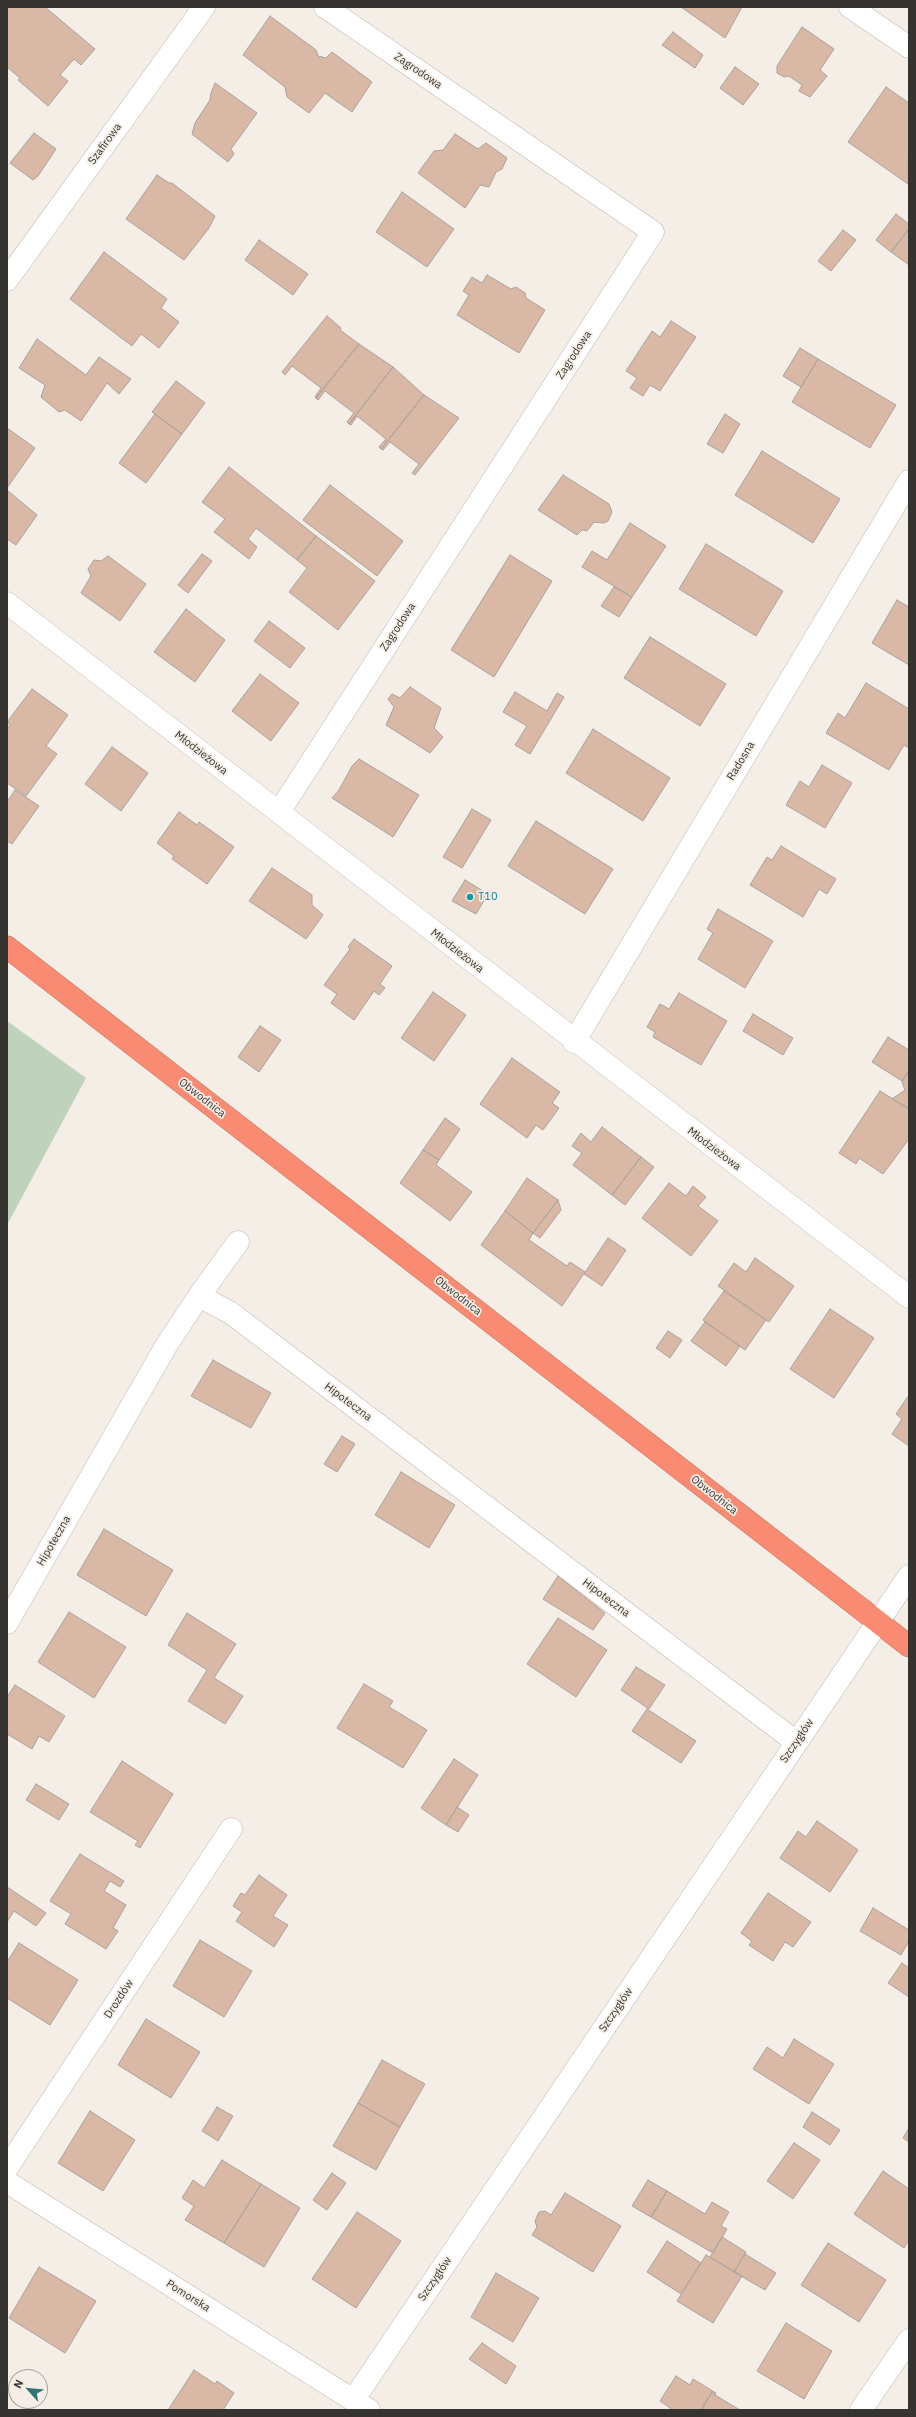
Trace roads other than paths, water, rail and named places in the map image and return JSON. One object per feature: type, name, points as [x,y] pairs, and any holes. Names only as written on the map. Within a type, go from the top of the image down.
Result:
[{"type":"highway","name":"Obwodnica","points":[[7,947],[909,1646]]},
{"type":"street","name":"Szafirowa","points":[[7,280],[204,7]]},
{"type":"street","name":"Zagrodowa","points":[[278,812],[653,232],[325,7]]},
{"type":"street","points":[[850,7],[909,47]]},
{"type":"street","name":"Radosna","points":[[574,1042],[909,482]]},
{"type":"street","name":"Młodzieżowa","points":[[7,604],[574,1042],[909,1297]]},
{"type":"street","points":[[199,1296],[238,1242]]},
{"type":"street","name":"Hipoteczna","points":[[7,1623],[166,1346],[199,1296],[231,1313],[796,1742]]},
{"type":"street","name":"Szczygłów","points":[[361,2404],[796,1742],[909,1576]]},
{"type":"street","name":"Drozdów","points":[[7,2168],[231,1829]]},
{"type":"street","name":"Pomorska","points":[[7,2182],[361,2404]]},
{"type":"street","points":[[862,2410],[909,2340]]},
{"type":"place","name":"T10","points":[[470,897]]}]
